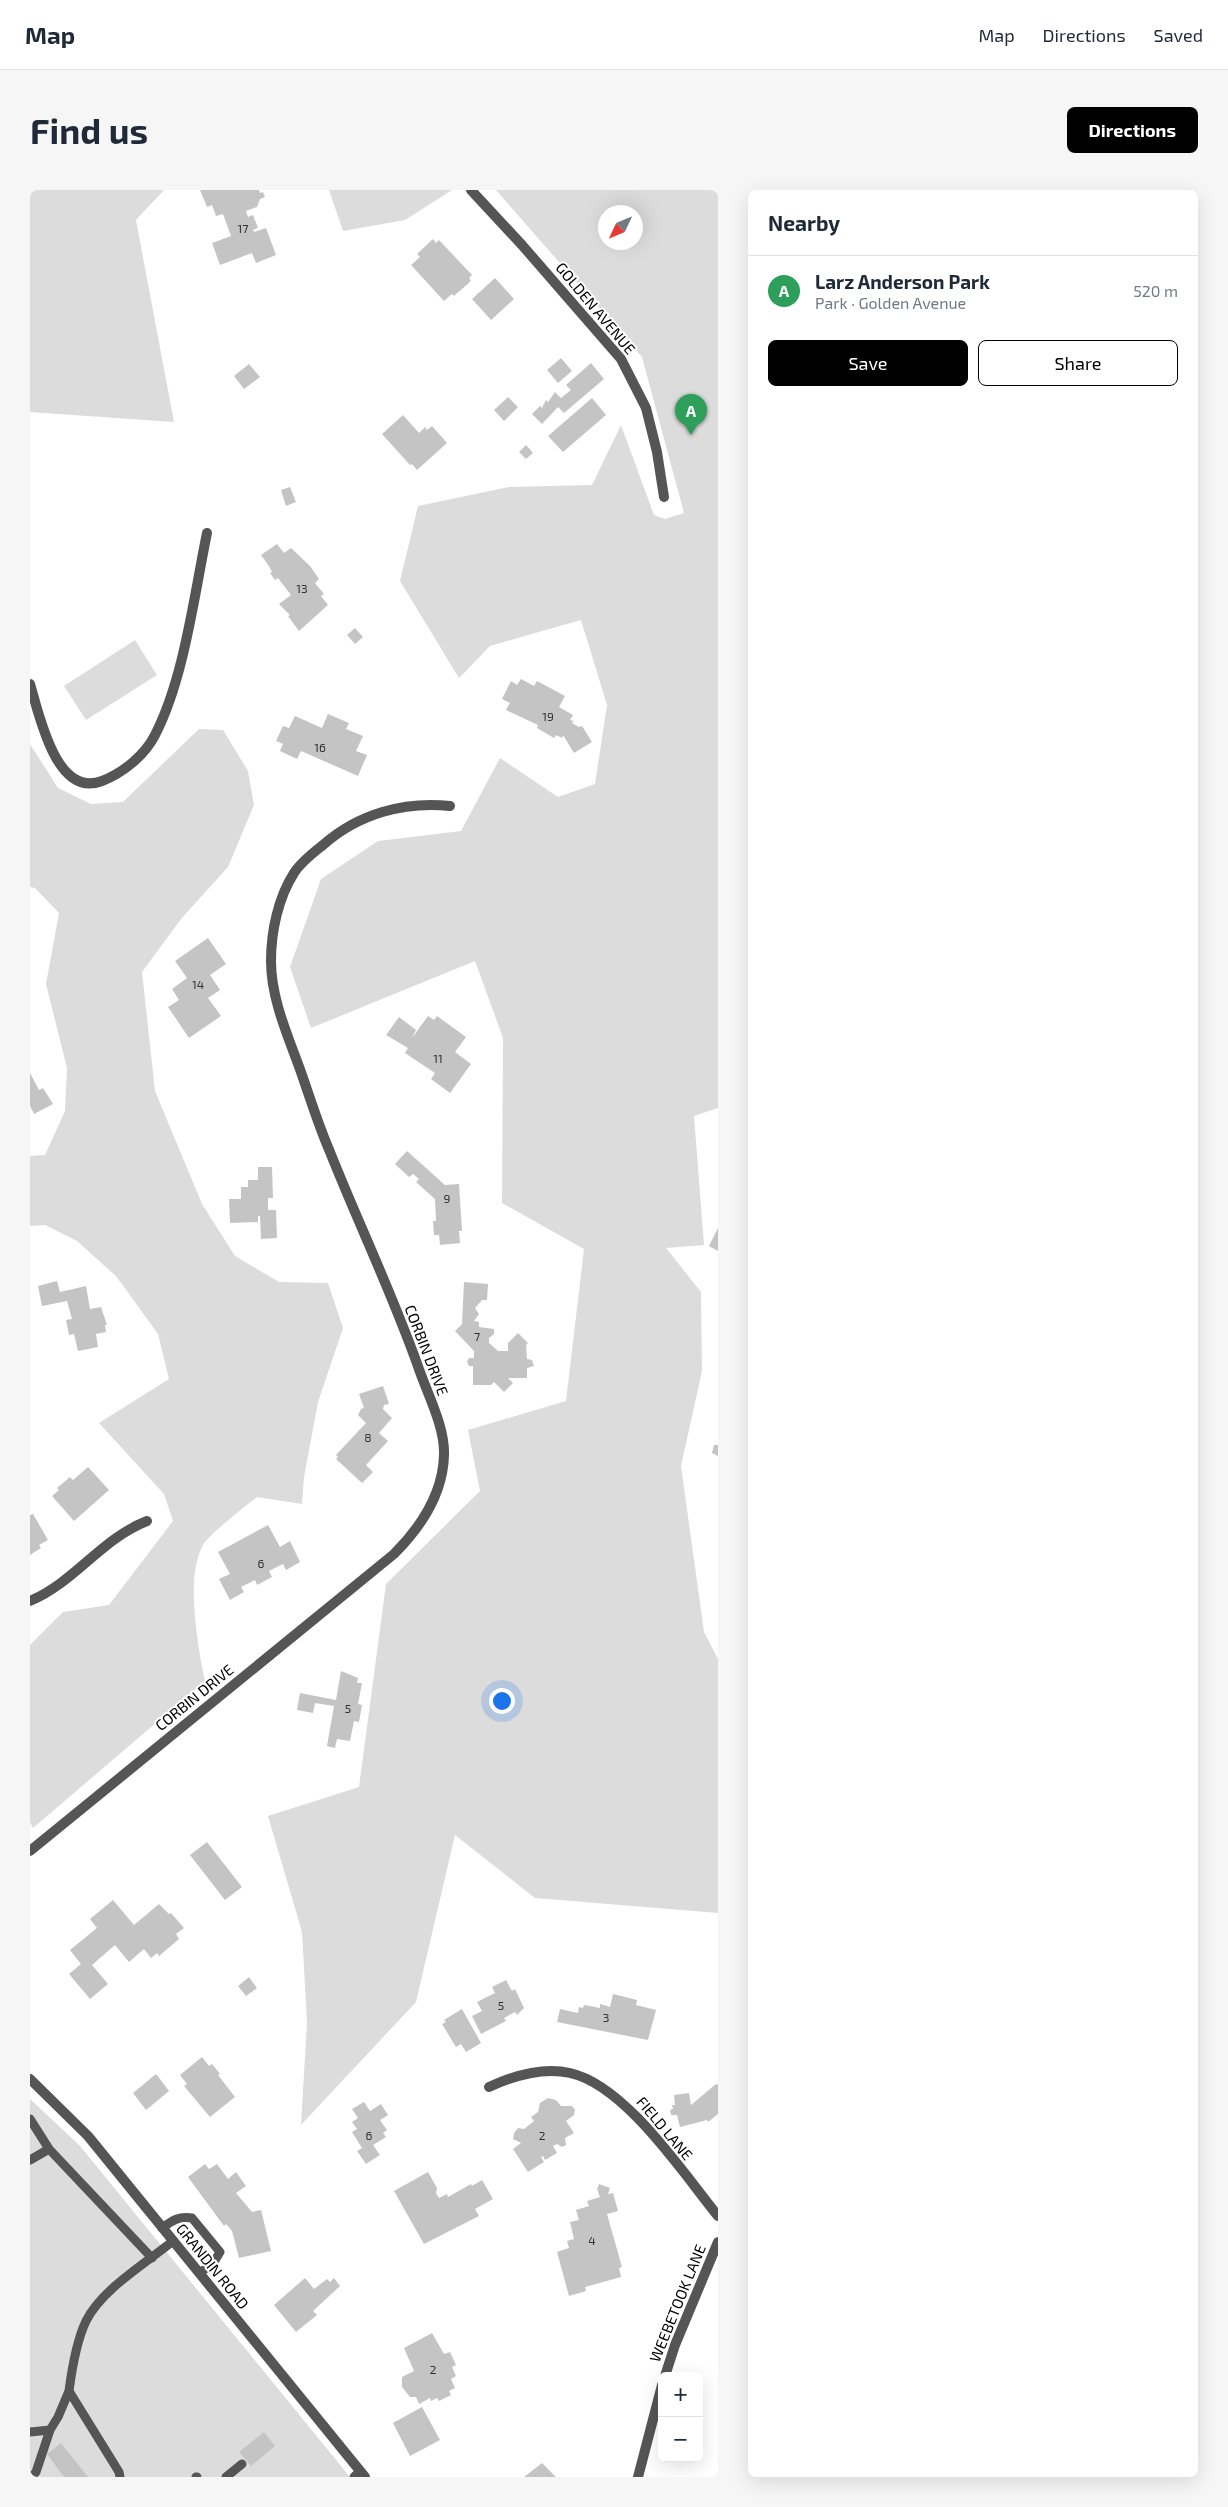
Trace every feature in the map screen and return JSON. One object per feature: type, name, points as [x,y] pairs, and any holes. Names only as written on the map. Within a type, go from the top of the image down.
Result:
[{"type":"street","name":"GOLDEN AVENUE","points":[[470,190],[522,245],[621,359],[646,408],[664,497]]},
{"type":"street","points":[[30,684],[52,752],[59,765],[68,775],[81,783],[99,783],[113,777],[129,765],[155,736],[174,687],[207,533]]},
{"type":"street","name":"CORBIN DRIVE","points":[[30,1851],[394,1554],[415,1531],[435,1498],[442,1476],[445,1453],[439,1428],[410,1342],[327,1145],[278,1006],[271,961],[275,923],[281,901],[294,873],[327,842],[352,825],[393,808],[430,804],[450,806]]},
{"type":"street","points":[[30,1601],[57,1586],[128,1528],[147,1521]]},
{"type":"street","name":"FIELD LANE","points":[[489,2087],[529,2074],[549,2071],[570,2073],[594,2083],[633,2111],[718,2216]]},
{"type":"street","name":"GRANDIN ROAD","points":[[30,2079],[88,2136],[200,2273],[360,2475]]},
{"type":"street","name":"WEEBETOOK LANE","points":[[666,2372],[675,2345],[718,2242]]},
{"type":"street","name":"WEEBETOOK LANE","points":[[638,2477],[658,2400]]},
{"type":"lane","points":[[30,2119],[49,2149],[152,2258]]},
{"type":"lane","points":[[30,2160],[49,2149]]},
{"type":"lane","points":[[162,2228],[183,2216],[192,2218],[198,2225],[220,2252],[214,2262],[200,2273]]},
{"type":"lane","points":[[37,2475],[50,2430],[69,2391],[74,2360],[86,2321],[102,2298],[173,2241]]},
{"type":"lane","points":[[69,2391],[119,2472],[120,2477]]},
{"type":"lane","points":[[30,2432],[50,2430]]},
{"type":"lane","points":[[226,2477],[242,2464]]},
{"type":"shaded area","points":[[30,190],[164,190],[136,220],[174,422],[30,412]]},
{"type":"shaded area","points":[[329,190],[452,190],[405,220],[343,231]]},
{"type":"shaded area","points":[[496,190],[718,190],[718,1108],[694,1116],[704,1245],[666,1248],[701,1292],[702,1371],[681,1466],[704,1632],[718,1659],[718,1913],[535,1898],[455,1835],[416,2002],[301,2125],[307,2022],[302,1932],[268,1816],[359,1787],[386,1584],[480,1491],[468,1430],[566,1401],[584,1249],[502,1203],[503,1038],[475,961],[311,1028],[290,967],[321,879],[378,841],[461,831],[500,758],[558,797],[595,784],[607,705],[581,620],[490,646],[459,678],[400,581],[418,506],[509,487],[592,485],[621,425],[654,515],[665,519],[684,513],[642,357]]},
{"type":"shaded area","points":[[135,640],[157,675],[86,720],[64,686]]},
{"type":"shaded area","points":[[199,729],[223,730],[248,771],[254,805],[228,867],[181,919],[142,972],[155,1091],[202,1204],[235,1256],[279,1282],[328,1283],[343,1328],[318,1402],[304,1477],[302,1504],[257,1497],[219,1528],[203,1545],[195,1575],[194,1593],[199,1649],[205,1681],[33,1828],[30,1822],[30,1645],[63,1612],[109,1605],[173,1521],[164,1494],[99,1423],[169,1379],[158,1334],[116,1276],[77,1241],[45,1225],[30,1226],[30,1156],[45,1155],[65,1111],[67,1068],[46,984],[59,913],[35,888],[30,887],[30,744],[58,788],[91,804],[123,802]]},
{"type":"shaded area","points":[[30,2099],[80,2146],[350,2477],[30,2477]]},
{"type":"building","points":[[200,190],[259,190],[260,193],[263,192],[265,197],[260,199],[257,207],[246,211],[248,217],[253,215],[258,228],[253,230],[254,232],[266,228],[276,255],[256,263],[252,253],[220,265],[212,243],[231,236],[223,214],[216,216],[212,205],[207,207]]},
{"type":"building","points":[[433,239],[436,243],[439,240],[472,275],[469,278],[471,281],[454,296],[452,294],[444,301],[411,265],[420,257],[417,254]]},
{"type":"building","points":[[495,278],[514,299],[491,320],[472,299]]},
{"type":"building","points":[[561,358],[572,371],[558,383],[547,370]]},
{"type":"building","points":[[591,363],[604,379],[564,413],[558,407],[542,424],[532,414],[540,406],[542,408],[546,400],[548,402],[555,392],[561,398],[571,390],[566,385]]},
{"type":"building","points":[[249,364],[260,377],[244,389],[234,376]]},
{"type":"building","points":[[508,397],[518,407],[504,421],[494,410]]},
{"type":"building","points":[[592,398],[606,415],[563,452],[548,436]]},
{"type":"building","points":[[403,415],[419,433],[425,427],[427,430],[432,426],[447,443],[417,470],[412,464],[410,465],[382,434]]},
{"type":"building","points":[[526,445],[533,453],[526,459],[519,452]]},
{"type":"building","points":[[290,487],[296,502],[286,506],[281,490]]},
{"type":"building","points":[[277,544],[284,553],[291,548],[310,566],[319,579],[315,583],[324,594],[321,596],[328,605],[299,631],[288,616],[290,615],[279,604],[291,595],[278,578],[275,580],[270,573],[272,572],[269,566],[261,555]]},
{"type":"building","points":[[355,628],[363,637],[355,644],[347,635]]},
{"type":"building","points":[[521,679],[534,686],[537,681],[565,696],[559,707],[573,715],[570,720],[574,721],[572,723],[579,727],[582,726],[592,742],[574,753],[563,735],[562,738],[556,735],[554,738],[537,728],[538,725],[506,710],[510,703],[502,699],[511,681],[517,685]]},
{"type":"building","points":[[328,714],[349,723],[346,729],[363,736],[356,751],[367,755],[358,776],[301,751],[297,759],[280,751],[283,744],[276,741],[283,726],[289,728],[295,716],[322,728]]},
{"type":"building","points":[[208,938],[226,964],[210,975],[220,990],[208,998],[221,1016],[189,1038],[168,1007],[179,1000],[172,989],[187,978],[175,961]]},
{"type":"building","points":[[428,1016],[434,1020],[437,1016],[466,1037],[455,1052],[471,1064],[450,1093],[431,1079],[435,1073],[405,1053],[408,1048],[386,1035],[399,1017],[416,1030],[412,1038]]},
{"type":"building","points":[[30,1073],[39,1090],[43,1088],[53,1104],[34,1114],[30,1106]]},
{"type":"building","points":[[407,1151],[445,1185],[459,1184],[462,1231],[459,1231],[460,1243],[440,1245],[439,1235],[434,1235],[433,1221],[436,1221],[435,1199],[416,1182],[419,1179],[413,1174],[409,1177],[395,1164]]},
{"type":"building","points":[[258,1167],[272,1167],[273,1198],[268,1198],[268,1210],[276,1210],[277,1238],[261,1239],[260,1216],[258,1216],[258,1222],[230,1223],[229,1199],[241,1199],[241,1187],[248,1187],[248,1180],[258,1180]]},
{"type":"building","points":[[718,1228],[718,1251],[709,1246]]},
{"type":"building","points":[[57,1281],[60,1292],[86,1286],[90,1309],[101,1307],[107,1325],[105,1325],[106,1332],[96,1334],[98,1347],[78,1351],[74,1334],[69,1335],[66,1320],[72,1319],[67,1301],[42,1306],[38,1286]]},
{"type":"building","points":[[464,1282],[488,1284],[487,1300],[482,1300],[475,1308],[479,1314],[474,1321],[479,1322],[479,1327],[494,1329],[494,1334],[489,1338],[489,1343],[498,1351],[508,1351],[508,1343],[518,1333],[528,1343],[526,1345],[527,1359],[532,1360],[534,1366],[527,1368],[527,1378],[508,1378],[513,1383],[504,1392],[494,1382],[491,1385],[473,1385],[473,1366],[469,1366],[467,1362],[469,1358],[474,1358],[474,1351],[455,1331],[462,1324]]},
{"type":"building","points":[[383,1386],[389,1404],[384,1405],[383,1409],[392,1418],[379,1433],[388,1441],[366,1465],[373,1472],[362,1483],[336,1459],[338,1457],[336,1455],[366,1423],[358,1415],[361,1409],[364,1408],[359,1394]]},
{"type":"building","points":[[714,1445],[718,1445],[718,1456],[712,1453]]},
{"type":"building","points":[[88,1467],[109,1490],[74,1521],[52,1496],[59,1490],[57,1488],[70,1477],[73,1480]]},
{"type":"building","points":[[33,1514],[48,1540],[39,1545],[41,1548],[30,1555],[30,1515]]},
{"type":"building","points":[[268,1525],[280,1547],[290,1541],[300,1562],[286,1570],[283,1564],[269,1571],[272,1577],[257,1585],[255,1580],[241,1587],[244,1592],[230,1600],[219,1579],[230,1574],[218,1552]]},
{"type":"building","points":[[341,1671],[358,1678],[357,1683],[362,1683],[358,1704],[362,1705],[359,1722],[354,1721],[350,1741],[337,1739],[335,1748],[327,1746],[334,1706],[315,1703],[313,1713],[297,1710],[300,1693],[336,1700]]},
{"type":"building","points":[[207,1842],[242,1887],[225,1900],[190,1855]]},
{"type":"building","points":[[113,1900],[134,1925],[159,1904],[169,1914],[171,1913],[184,1928],[176,1934],[179,1939],[159,1956],[157,1953],[151,1958],[144,1949],[129,1962],[115,1945],[92,1965],[108,1984],[90,1999],[69,1974],[81,1964],[70,1950],[97,1928],[90,1919]]},
{"type":"building","points":[[249,1977],[257,1988],[246,1996],[238,1986]]},
{"type":"building","points":[[506,1980],[512,1991],[515,1989],[524,2008],[517,2015],[515,2012],[504,2018],[506,2021],[481,2034],[472,2016],[482,2011],[477,2002],[495,1993],[492,1987]]},
{"type":"building","points":[[613,1994],[637,2000],[636,2005],[656,2010],[648,2040],[557,2022],[560,2009],[578,2013],[579,2007],[583,2008],[584,2005],[600,2008],[600,2004],[610,2007]]},
{"type":"building","points":[[462,2009],[481,2043],[466,2052],[461,2044],[456,2047],[442,2024],[446,2022],[444,2020]]},
{"type":"building","points":[[202,2057],[209,2066],[212,2064],[235,2097],[210,2117],[184,2086],[187,2084],[180,2075]]},
{"type":"building","points":[[156,2074],[169,2091],[146,2110],[133,2093]]},
{"type":"building","points":[[716,2084],[718,2085],[718,2114],[708,2122],[707,2120],[680,2127],[677,2115],[671,2115],[670,2110],[673,2109],[672,2105],[675,2105],[674,2095],[689,2093],[691,2105]]},
{"type":"building","points":[[548,2098],[556,2100],[561,2106],[572,2106],[575,2110],[574,2115],[566,2121],[574,2133],[565,2138],[566,2145],[562,2147],[557,2144],[553,2146],[557,2153],[545,2160],[543,2156],[541,2157],[544,2162],[528,2172],[513,2149],[521,2143],[513,2139],[514,2133],[518,2128],[524,2129],[534,2121],[531,2117],[538,2112],[540,2103]]},
{"type":"building","points":[[364,2102],[370,2111],[381,2104],[388,2115],[380,2120],[387,2130],[383,2133],[386,2137],[373,2145],[380,2155],[366,2164],[357,2151],[362,2148],[352,2132],[357,2129],[352,2122],[358,2118],[352,2109]]},
{"type":"building","points":[[205,2164],[209,2169],[217,2164],[228,2179],[236,2172],[246,2186],[236,2193],[252,2212],[261,2210],[271,2251],[239,2258],[232,2231],[226,2224],[224,2226],[188,2177]]},
{"type":"building","points":[[428,2172],[437,2188],[436,2193],[439,2198],[447,2194],[448,2197],[482,2180],[493,2199],[475,2209],[479,2216],[424,2244],[394,2191]]},
{"type":"building","points":[[599,2184],[610,2188],[608,2194],[613,2193],[618,2211],[607,2214],[622,2267],[619,2268],[621,2277],[585,2287],[586,2291],[569,2296],[557,2252],[569,2248],[567,2241],[574,2239],[570,2222],[579,2220],[576,2210],[589,2206],[587,2201],[600,2197],[597,2189]]},
{"type":"building","points":[[305,2278],[314,2289],[327,2279],[330,2282],[334,2278],[340,2286],[313,2311],[317,2315],[296,2332],[274,2305]]},
{"type":"building","points":[[432,2333],[444,2354],[450,2352],[456,2365],[452,2367],[456,2376],[451,2379],[455,2388],[449,2391],[451,2395],[439,2401],[437,2398],[431,2401],[430,2398],[419,2404],[416,2397],[410,2397],[402,2387],[402,2377],[414,2371],[404,2348]]},
{"type":"building","points":[[422,2407],[440,2440],[410,2456],[393,2423]]},
{"type":"building","points":[[264,2432],[275,2446],[251,2466],[239,2452]]},
{"type":"building","points":[[61,2443],[88,2477],[64,2477],[47,2454]]},
{"type":"building","points":[[542,2463],[556,2477],[524,2477]]},
{"type":"place","name":"Larz Anderson Park","points":[[691,435]]}]
